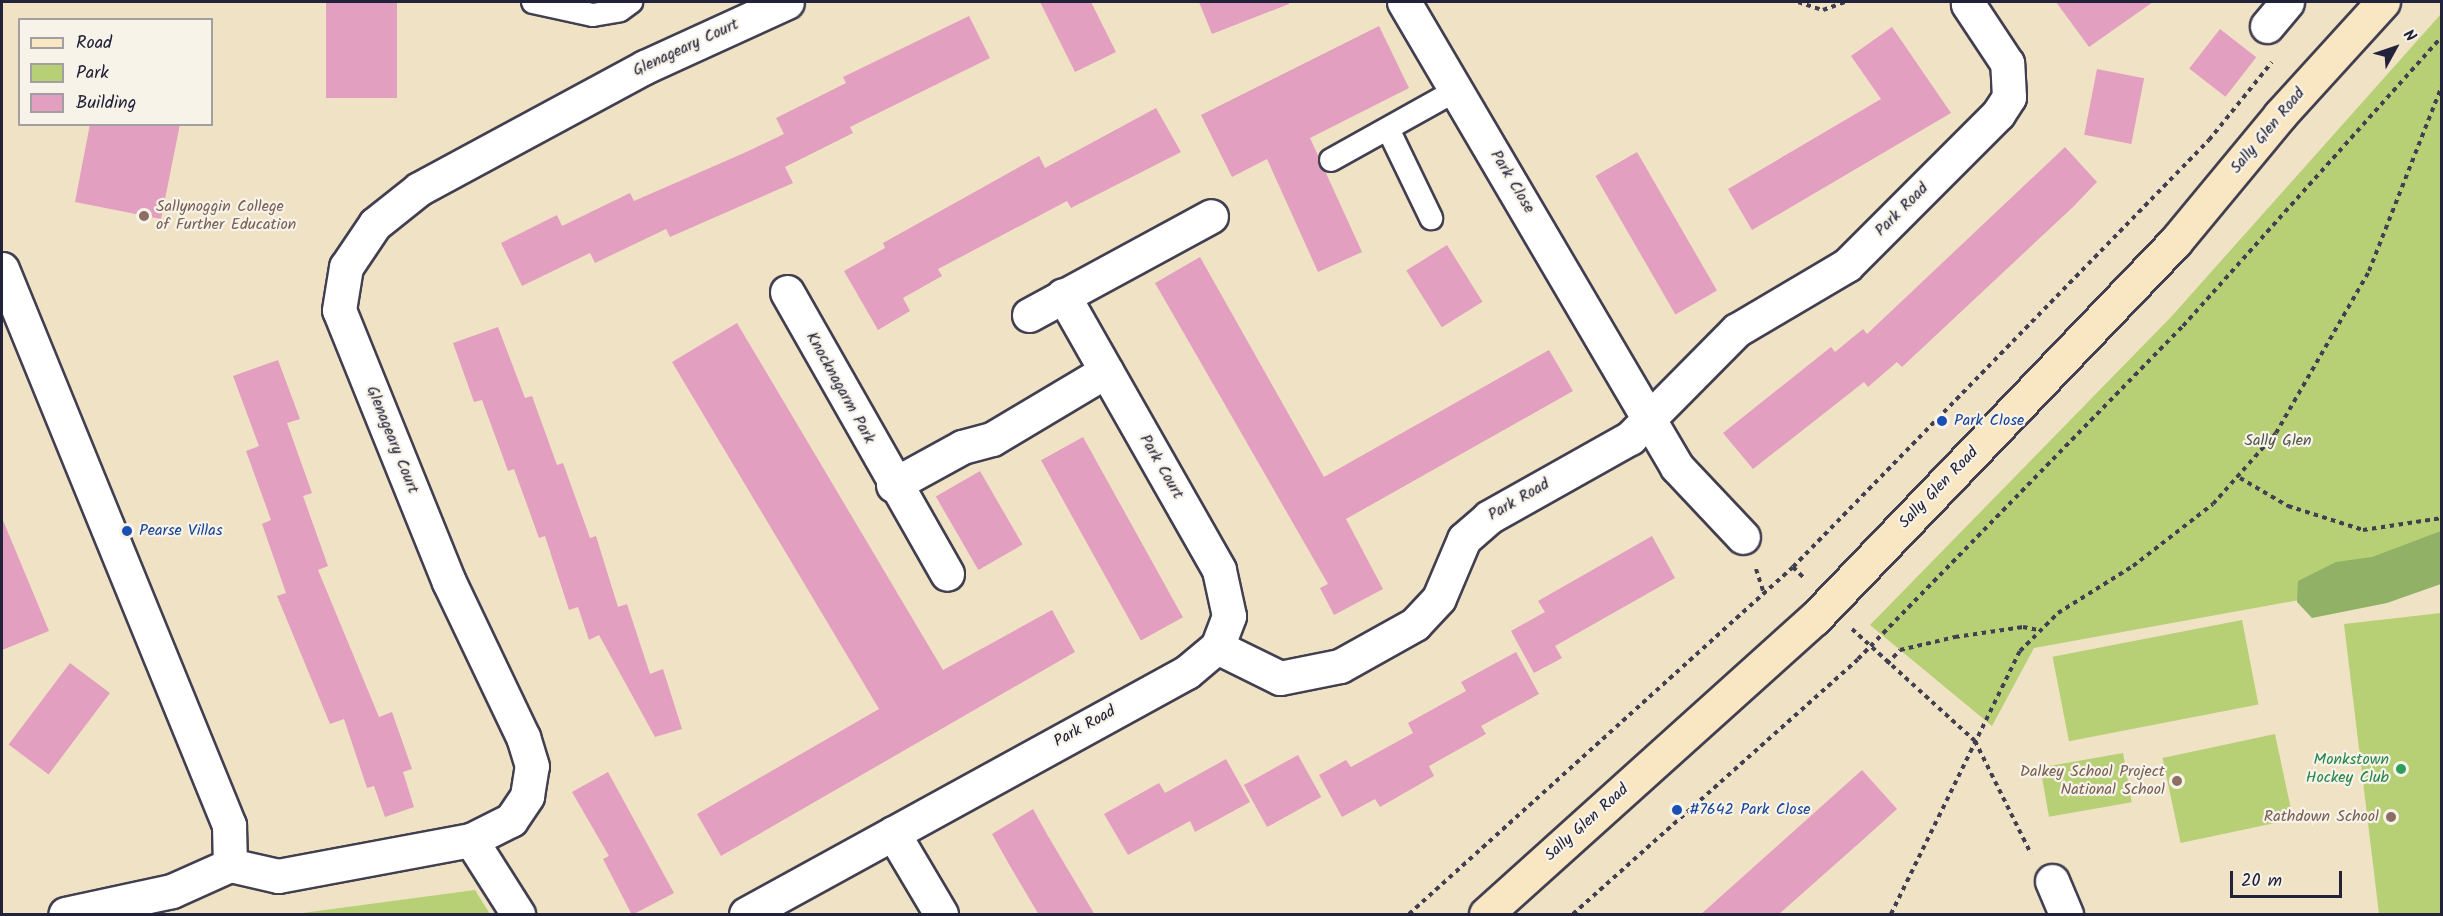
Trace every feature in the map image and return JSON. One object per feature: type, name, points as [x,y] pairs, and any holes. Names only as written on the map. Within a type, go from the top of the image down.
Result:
[{"type":"main road","name":"Sally Glen Road","points":[[1486,915],[1814,619],[2175,242],[2280,115],[2384,2]]},
{"type":"street","name":"Glenageary Court","points":[[230,865],[278,876],[471,840],[511,820],[527,796],[532,766],[449,582],[339,310],[346,267],[375,224],[419,189],[645,67],[787,2]]},
{"type":"street","name":"Park Close","points":[[1404,2],[1651,416],[1677,467],[1743,537]]},
{"type":"street","name":"Park Road","points":[[746,915],[1187,672],[1217,647],[1280,678],[1340,666],[1415,624],[1439,598],[1464,540],[1489,517],[1630,438],[1737,330],[1847,265],[1998,114],[2009,97],[2007,63],[1968,4]]},
{"type":"street","points":[[1029,315],[1211,216]]},
{"type":"street","points":[[2,269],[229,825],[230,865],[172,891],[65,915]]},
{"type":"street","name":"Knocknagarm Park","points":[[788,292],[893,484],[947,574]]},
{"type":"street","name":"Park Court","points":[[1063,295],[1219,570],[1229,616],[1217,647]]},
{"type":"street","points":[[893,484],[962,447],[992,439],[1106,370]]},
{"type":"street","points":[[893,833],[941,915]]},
{"type":"street","points":[[471,840],[518,915]]},
{"type":"street","points":[[2052,881],[2066,915]]},
{"type":"lane","points":[[533,2],[593,15],[620,10],[631,2]]},
{"type":"lane","points":[[1332,160],[1389,131],[1457,90]]},
{"type":"lane","points":[[1389,131],[1431,218]]},
{"type":"path","points":[[1798,2],[1823,10],[1845,2]]},
{"type":"path","points":[[1574,915],[1869,647],[2183,326],[2442,36]]},
{"type":"path","points":[[1409,915],[1812,548],[2209,140],[2276,57]]},
{"type":"path","points":[[1891,915],[2020,651],[2038,630],[2167,542],[2240,478],[2276,433],[2336,337],[2396,209],[2442,86]]},
{"type":"path","points":[[2240,478],[2288,506],[2363,530],[2442,518]]},
{"type":"path","points":[[1758,586],[1764,593]]},
{"type":"path","points":[[1846,623],[1887,664],[1975,741],[2032,855],[2052,881]]},
{"type":"path","points":[[1887,664],[1900,650],[1933,642],[2023,627],[2038,630]]},
{"type":"green space","name":"Sally Glen","points":[[2441,14],[2441,562],[2388,584],[2034,648],[1992,726],[1870,625],[2171,317]]},
{"type":"green space","points":[[2441,531],[2441,584],[2387,603],[2312,618],[2297,602],[2298,581],[2336,562],[2372,557]]},
{"type":"green space","name":"Monkstown Hockey Club","points":[[2441,613],[2441,914],[2379,914],[2344,624]]},
{"type":"green space","points":[[2242,620],[2258,704],[2069,741],[2053,657]]},
{"type":"green space","points":[[2275,734],[2293,819],[2181,843],[2163,758]]},
{"type":"green space","points":[[2123,753],[2132,802],[2049,817],[2040,768]]},
{"type":"green space","points":[[475,890],[490,914],[295,914]]},
{"type":"building","points":[[326,2],[397,2],[397,98],[326,98]]},
{"type":"building","points":[[1040,2],[1091,2],[1116,52],[1075,72]]},
{"type":"building","points":[[1199,2],[1289,2],[1289,4],[1212,34]]},
{"type":"building","points":[[2056,2],[2153,2],[2089,47]]},
{"type":"building","points":[[969,16],[990,58],[850,127],[853,133],[785,167],[793,183],[670,237],[666,229],[595,263],[590,253],[522,286],[501,243],[557,215],[562,226],[630,193],[634,201],[784,134],[776,118],[846,83],[843,77]]},
{"type":"building","points":[[1379,26],[1409,88],[1310,138],[1362,252],[1318,272],[1267,159],[1232,177],[1201,115]]},
{"type":"building","points":[[1892,27],[1951,113],[1752,230],[1728,189],[1881,99],[1851,56]]},
{"type":"building","points":[[2220,29],[2256,57],[2225,97],[2189,68]]},
{"type":"building","points":[[2097,69],[2144,78],[2131,144],[2084,135]]},
{"type":"building","points":[[1156,108],[1181,152],[1071,208],[1067,201],[938,269],[942,276],[903,298],[910,311],[878,330],[844,271],[885,248],[883,243],[1039,156],[1045,168]]},
{"type":"building","points":[[90,126],[180,126],[161,219],[75,202]]},
{"type":"building","points":[[2065,147],[2097,182],[2073,207],[1902,367],[1897,362],[1868,387],[1864,382],[1753,469],[1723,433],[1831,347],[1835,352],[1863,329],[1867,334]]},
{"type":"building","points":[[1637,152],[1717,291],[1675,315],[1595,176]]},
{"type":"building","points":[[1447,245],[1483,302],[1442,327],[1406,270]]},
{"type":"building","points":[[1200,257],[1324,477],[1549,350],[1573,391],[1346,519],[1383,589],[1334,615],[1320,588],[1328,584],[1155,283]]},
{"type":"building","points":[[737,323],[943,670],[1052,610],[1075,652],[721,856],[697,814],[879,709],[672,362]]},
{"type":"building","points":[[498,327],[525,398],[532,396],[557,465],[563,463],[590,538],[596,536],[618,607],[627,604],[650,674],[663,669],[682,729],[655,737],[599,635],[589,640],[578,607],[569,610],[545,536],[539,538],[514,469],[508,471],[482,400],[474,402],[453,343]]},
{"type":"building","points":[[278,360],[300,419],[287,423],[312,493],[303,496],[328,566],[318,570],[379,717],[392,712],[412,769],[403,772],[414,807],[385,817],[374,786],[367,788],[344,719],[330,724],[277,596],[286,593],[262,524],[271,520],[246,451],[259,446],[233,376]]},
{"type":"building","points":[[1083,437],[1183,617],[1141,640],[1041,460]]},
{"type":"building","points":[[980,471],[1022,545],[978,570],[936,496]]},
{"type":"building","points":[[2,518],[49,631],[2,650]]},
{"type":"building","points":[[1652,536],[1675,578],[1555,646],[1562,658],[1534,673],[1511,631],[1545,612],[1538,601]]},
{"type":"building","points":[[1516,652],[1539,694],[1481,726],[1486,734],[1429,766],[1434,776],[1380,807],[1375,799],[1342,817],[1319,775],[1346,760],[1351,767],[1413,733],[1408,723],[1466,691],[1461,682]]},
{"type":"building","points":[[70,663],[110,693],[49,775],[9,744]]},
{"type":"building","points":[[1298,755],[1321,797],[1267,827],[1244,785]]},
{"type":"building","points":[[1226,759],[1250,802],[1195,832],[1190,821],[1128,855],[1104,814],[1159,783],[1165,793]]},
{"type":"building","points":[[1862,770],[1897,809],[1866,837],[1778,915],[1700,915]]},
{"type":"building","points":[[608,772],[674,893],[632,915],[603,859],[609,856],[572,792]]},
{"type":"building","points":[[1033,809],[1095,915],[1039,915],[1010,866],[992,834]]},
{"type":"place","name":"Sallynoggin College of Further Education","points":[[144,216]]},
{"type":"place","name":"Park Close","points":[[1942,421]]},
{"type":"place","name":"Pearse Villas","points":[[127,531]]},
{"type":"place","name":"Monkstown Hockey Club","points":[[2401,769]]},
{"type":"place","name":"Dalkey School Project National School","points":[[2177,781]]},
{"type":"place","name":"#7642 Park Close","points":[[1677,810]]},
{"type":"place","name":"Rathdown School","points":[[2391,817]]}]
